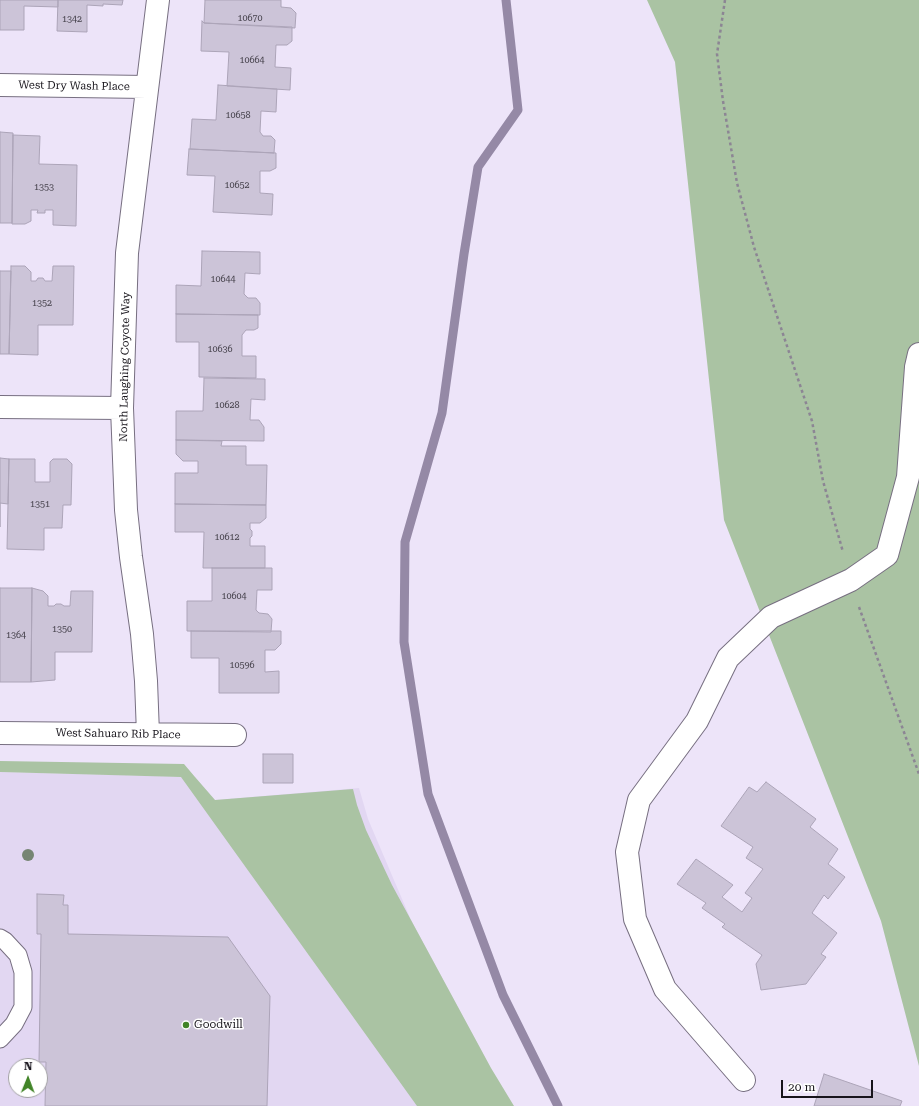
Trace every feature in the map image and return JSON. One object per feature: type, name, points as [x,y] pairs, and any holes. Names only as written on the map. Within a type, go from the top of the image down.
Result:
[{"type":"street","name":"North Laughing Coyote Way","points":[[148,734],[142,634],[126,510],[122,408],[127,253],[158,0]]},
{"type":"street","name":"West Dry Wash Place","points":[[0,85],[147,87]]},
{"type":"street","points":[[744,1080],[665,988],[635,919],[627,852],[640,800],[697,721],[728,658],[772,617],[851,580],[887,555],[908,477],[916,367],[919,354]]},
{"type":"street","points":[[0,407],[122,408]]},
{"type":"street","name":"West Sahuaro Rib Place","points":[[0,732],[236,735]]},
{"type":"lane","points":[[0,938],[5,941],[18,955],[23,972],[23,1007],[14,1024],[0,1039]]},
{"type":"path","points":[[725,0],[717,54],[723,101],[737,182],[754,247],[812,421],[823,481],[859,608],[919,774]]},
{"type":"shaded area","points":[[0,772],[195,777],[215,800],[359,788],[368,819],[411,920],[511,1106],[0,1106]]},
{"type":"green space","points":[[647,0],[919,0],[919,1066],[881,921],[724,520],[675,62]]},
{"type":"green space","points":[[0,761],[184,764],[215,800],[353,789],[366,830],[392,885],[491,1068],[514,1106],[417,1106],[181,777],[0,772]]},
{"type":"building","points":[[0,0],[58,0],[58,7],[24,6],[24,30],[0,30]]},
{"type":"building","points":[[58,0],[123,0],[122,5],[87,5],[87,32],[57,31]]},
{"type":"building","points":[[205,0],[281,0],[281,7],[291,8],[296,13],[295,28],[204,23]]},
{"type":"building","points":[[202,21],[204,23],[292,27],[292,41],[287,45],[276,45],[275,67],[291,68],[290,90],[227,86],[229,52],[201,51]]},
{"type":"building","points":[[218,85],[277,89],[276,112],[261,111],[260,132],[263,136],[271,136],[275,140],[274,153],[190,149],[192,119],[216,120]]},
{"type":"building","points":[[0,132],[13,133],[12,223],[0,223]]},
{"type":"building","points":[[13,135],[40,136],[39,164],[77,165],[76,226],[53,225],[53,210],[45,210],[45,213],[37,213],[38,210],[31,210],[31,221],[25,224],[12,224]]},
{"type":"building","points":[[189,149],[276,153],[276,168],[270,171],[260,171],[260,193],[273,194],[272,215],[213,212],[215,176],[187,175]]},
{"type":"building","points":[[202,251],[260,252],[260,274],[245,273],[244,294],[248,298],[256,298],[260,303],[260,315],[176,314],[176,285],[201,286]]},
{"type":"building","points":[[11,266],[25,266],[31,272],[31,281],[36,281],[38,278],[43,278],[45,281],[52,281],[53,266],[74,266],[73,325],[38,325],[38,355],[9,354]]},
{"type":"building","points":[[0,271],[11,271],[9,354],[0,354]]},
{"type":"building","points":[[176,314],[258,315],[258,328],[254,330],[246,330],[242,335],[242,356],[256,356],[256,378],[199,377],[199,342],[176,342]]},
{"type":"building","points":[[204,378],[265,379],[265,400],[251,399],[250,420],[259,420],[264,427],[264,441],[176,440],[176,411],[203,411]]},
{"type":"building","points":[[176,440],[222,441],[221,446],[246,446],[246,465],[267,465],[266,505],[175,504],[175,473],[198,473],[198,461],[183,461],[176,454]]},
{"type":"building","points":[[0,458],[9,459],[8,504],[0,503]]},
{"type":"building","points":[[9,459],[35,459],[35,482],[50,482],[50,462],[53,459],[67,459],[72,464],[71,505],[63,505],[62,528],[44,528],[44,550],[7,549]]},
{"type":"building","points":[[175,504],[266,505],[266,518],[260,523],[250,523],[252,536],[250,538],[250,546],[265,546],[265,568],[203,568],[204,532],[175,532]]},
{"type":"building","points":[[212,568],[272,568],[272,590],[257,590],[256,610],[259,613],[268,614],[272,619],[271,632],[187,631],[187,601],[212,601]]},
{"type":"building","points":[[0,588],[32,588],[31,682],[0,682]]},
{"type":"building","points":[[32,588],[43,591],[48,596],[48,606],[61,604],[64,606],[70,606],[71,591],[93,591],[92,652],[55,652],[55,680],[31,682]]},
{"type":"building","points":[[191,631],[281,631],[281,644],[275,650],[265,650],[265,672],[279,671],[279,693],[219,693],[219,658],[191,658]]},
{"type":"building","points":[[263,754],[293,754],[293,783],[263,783]]},
{"type":"building","points":[[766,782],[816,819],[810,827],[838,849],[828,864],[845,877],[828,899],[824,895],[812,913],[837,933],[821,954],[826,957],[806,984],[761,990],[756,964],[762,955],[722,927],[725,924],[702,908],[706,903],[677,884],[696,859],[733,885],[722,897],[742,912],[752,898],[745,893],[763,869],[746,858],[753,847],[721,826],[749,787],[757,792]]},
{"type":"building","points":[[37,894],[64,895],[63,905],[68,905],[68,934],[228,937],[270,996],[267,1106],[45,1106],[45,1098],[48,1098],[48,1058],[39,1058],[41,934],[37,934]]},
{"type":"building","points":[[824,1074],[902,1101],[900,1106],[814,1106]]},
{"type":"waterway","points":[[506,0],[518,110],[478,167],[464,254],[442,413],[405,542],[404,642],[428,794],[503,995],[558,1106]]},
{"type":"place","name":"Goodwill","points":[[186,1025]]}]
